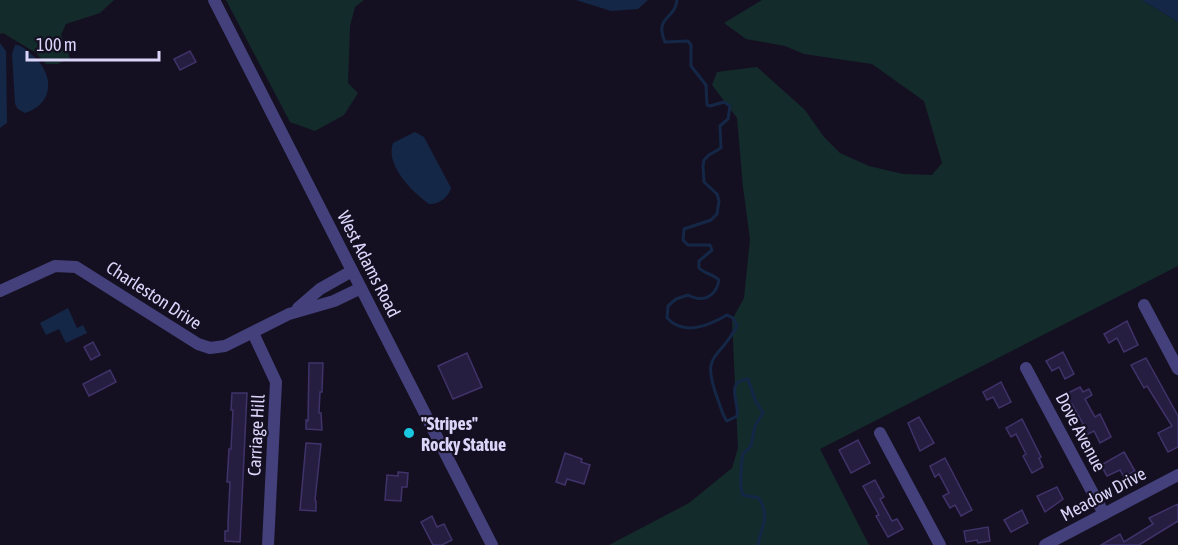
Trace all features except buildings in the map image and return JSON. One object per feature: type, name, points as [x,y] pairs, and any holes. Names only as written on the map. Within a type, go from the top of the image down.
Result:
[{"type":"street","name":"West Adams Road","points":[[214,0],[492,545]]},
{"type":"street","name":"Charleston Drive","points":[[0,291],[45,269],[63,265],[81,270],[202,346],[210,348],[225,346],[289,314],[320,289],[352,271]]},
{"type":"street","name":"Charleston Drive","points":[[289,314],[334,301],[361,288]]},
{"type":"street","points":[[1144,305],[1178,369]]},
{"type":"street","name":"Carriage Hill","points":[[253,333],[276,382],[268,545]]},
{"type":"street","name":"Dove Avenue","points":[[1026,368],[1104,514]]},
{"type":"street","points":[[880,433],[940,545]]},
{"type":"street","name":"Meadow Drive","points":[[1045,545],[1178,475]]},
{"type":"green space","points":[[0,0],[114,0],[100,13],[66,24],[61,35],[70,58],[58,64],[46,64],[36,53],[3,33],[0,34]]},
{"type":"green space","points":[[226,0],[364,0],[355,7],[350,26],[348,83],[358,93],[344,115],[315,131],[290,122]]},
{"type":"green space","points":[[762,0],[1142,0],[1178,22],[1178,266],[820,449],[869,545],[609,545],[689,503],[732,468],[738,448],[732,320],[744,298],[750,239],[737,118],[712,85],[717,72],[757,67],[805,110],[824,137],[840,153],[869,166],[903,174],[932,175],[942,163],[924,101],[872,64],[804,54],[785,46],[746,39],[724,23]]},
{"type":"water","points":[[576,0],[648,0],[638,9],[611,11]]},
{"type":"water","points":[[1142,0],[1178,0],[1178,22]]},
{"type":"water","points":[[0,43],[6,51],[7,123],[0,128]]},
{"type":"water","points":[[15,45],[24,48],[39,61],[47,78],[47,95],[35,108],[25,113],[15,104],[12,54]]},
{"type":"water","points":[[415,132],[424,137],[451,188],[446,197],[436,203],[429,204],[408,185],[396,169],[393,160],[393,143]]},
{"type":"water","points":[[68,308],[77,328],[83,325],[87,333],[66,343],[59,329],[46,335],[40,323]]},
{"type":"waterway","points":[[677,0],[673,11],[663,23],[662,34],[665,42],[688,41],[691,45],[691,66],[706,85],[707,105],[724,102],[730,106],[728,119],[720,126],[721,148],[709,155],[704,160],[703,166],[704,182],[717,194],[719,201],[717,214],[711,220],[684,229],[683,240],[688,245],[710,245],[712,250],[699,261],[699,268],[719,280],[715,291],[708,297],[699,298],[688,295],[676,299],[668,306],[667,318],[681,327],[688,328],[704,326],[727,315],[733,318],[737,326],[714,359],[711,373],[713,385],[727,421],[737,416],[735,388],[741,381],[748,379],[756,402],[763,413],[755,426],[751,446],[743,454],[741,475],[743,495],[759,498],[763,505],[765,517],[758,545]]},
{"type":"place","name":"\"Stripes\" Rocky Statue","points":[[409,433]]}]
